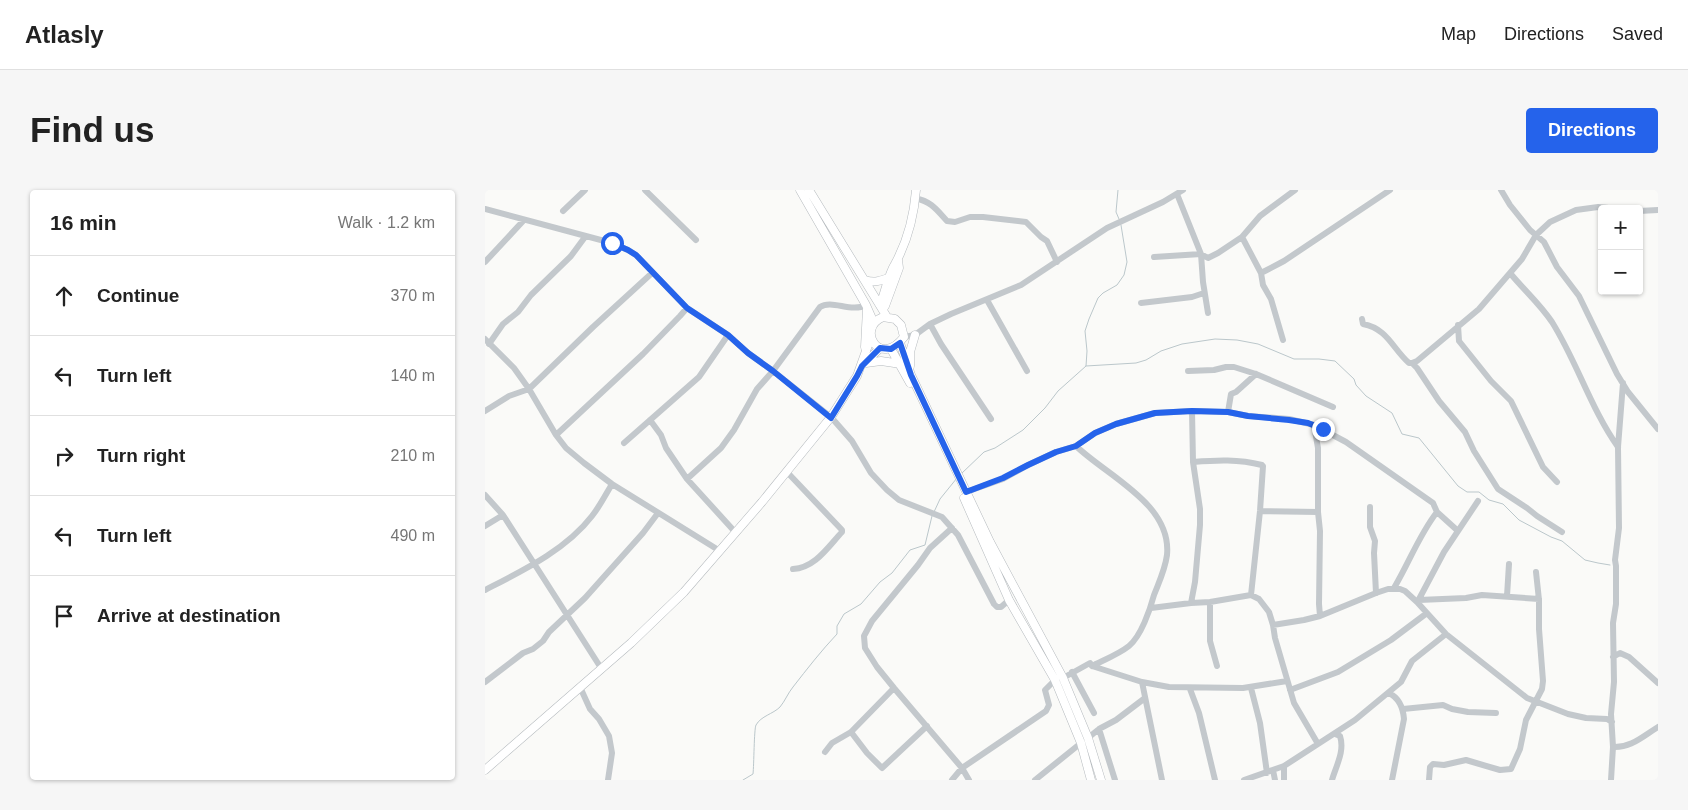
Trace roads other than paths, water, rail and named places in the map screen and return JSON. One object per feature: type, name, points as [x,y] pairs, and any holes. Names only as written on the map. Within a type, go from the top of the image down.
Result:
[{"type":"main road","points":[[800,190],[867,306],[874,323]]},
{"type":"main road","points":[[809,190],[883,311],[898,321],[903,328],[902,340],[911,375],[964,492],[1009,600],[1059,679],[1081,743],[1091,780]]},
{"type":"main road","points":[[883,311],[890,277],[909,229],[915,194]]},
{"type":"main road","points":[[485,770],[671,606],[736,533],[831,418],[864,363],[871,330],[874,323],[880,319],[899,268],[898,260]]},
{"type":"main road","points":[[865,280],[880,282],[890,277]]},
{"type":"main road","points":[[864,363],[867,306]]},
{"type":"main road","points":[[911,375],[910,352],[915,335]]},
{"type":"main road","points":[[871,337],[880,348],[891,349],[902,340]]},
{"type":"main road","points":[[864,363],[880,348]]},
{"type":"main road","points":[[891,349],[901,364],[954,470]]},
{"type":"main road","points":[[864,363],[881,361],[901,364]]},
{"type":"main road","points":[[964,492],[1089,738],[1101,780]]},
{"type":"street","points":[[563,210],[585,190]]},
{"type":"street","points":[[645,190],[697,240]]},
{"type":"street","points":[[1154,257],[1201,254],[1208,258],[1214,256],[1242,237],[1260,216],[1295,190]]},
{"type":"street","points":[[1261,273],[1284,261],[1390,190]]},
{"type":"street","points":[[1501,190],[1510,205],[1530,230],[1543,242],[1557,267],[1579,296],[1623,383],[1658,429]]},
{"type":"street","points":[[902,340],[915,335],[930,324],[1021,284],[1107,228],[1180,192],[1201,254],[1204,293],[1209,313]]},
{"type":"street","points":[[915,194],[938,210],[947,222],[955,222],[970,217],[983,217],[1026,222],[1047,241],[1057,262]]},
{"type":"street","points":[[1415,364],[1479,309],[1527,252],[1536,235],[1550,222],[1577,210],[1598,206]]},
{"type":"street","points":[[485,209],[612,243],[636,255],[687,308],[728,335],[831,418],[852,441],[871,473],[887,490],[899,500],[942,517],[952,528],[969,555],[994,604],[997,607],[1001,607],[1009,600]]},
{"type":"street","points":[[1643,212],[1657,211]]},
{"type":"street","points":[[485,262],[524,220]]},
{"type":"street","points":[[585,237],[571,256],[487,342],[514,368],[529,389],[556,436],[566,448],[612,484],[720,551]]},
{"type":"street","points":[[1242,237],[1261,273],[1263,285],[1274,307],[1283,340]]},
{"type":"street","points":[[485,411],[509,396],[529,389],[652,273]]},
{"type":"street","points":[[1510,273],[1529,292],[1553,324],[1605,427],[1618,447]]},
{"type":"street","points":[[1141,303],[1192,297],[1204,293]]},
{"type":"street","points":[[987,300],[1027,371]]},
{"type":"street","points":[[687,479],[721,448],[734,430],[757,388],[773,371],[820,307],[827,304],[859,308],[867,306]]},
{"type":"street","points":[[556,436],[643,354],[687,308]]},
{"type":"street","points":[[1361,319],[1363,324],[1381,331],[1391,340],[1399,354],[1409,363],[1415,364],[1439,401],[1465,432],[1474,451],[1498,489],[1562,532]]},
{"type":"street","points":[[930,324],[941,344],[991,419]]},
{"type":"street","points":[[1459,325],[1459,340],[1491,381],[1511,401],[1543,467],[1557,482]]},
{"type":"street","points":[[624,443],[699,377],[728,335]]},
{"type":"street","points":[[1188,371],[1234,367],[1333,407]]},
{"type":"street","points":[[1228,412],[1231,394],[1236,392],[1255,374]]},
{"type":"street","points":[[1611,780],[1613,747],[1610,718],[1614,682],[1613,622],[1616,604],[1615,560],[1619,528],[1618,447],[1623,383]]},
{"type":"street","points":[[1191,603],[1195,582],[1200,525],[1200,509],[1193,462],[1192,411]]},
{"type":"street","points":[[964,492],[1003,478],[1056,452],[1076,446],[1095,433],[1139,417],[1155,413],[1228,412],[1315,425],[1346,442],[1433,503],[1437,512],[1458,531]]},
{"type":"street","points":[[651,420],[661,435],[665,448],[687,479],[736,533]]},
{"type":"street","points":[[1315,425],[1318,448],[1320,616]]},
{"type":"street","points":[[1076,446],[1095,463],[1141,497],[1153,512],[1164,532],[1167,547],[1166,564],[1151,608],[1134,641],[1124,650],[1092,666]]},
{"type":"street","points":[[1193,462],[1227,459],[1244,460],[1262,465],[1264,469],[1251,595]]},
{"type":"street","points":[[787,472],[842,530],[823,554],[806,566],[793,569]]},
{"type":"street","points":[[485,590],[533,564],[582,527],[592,516],[612,484]]},
{"type":"street","points":[[485,495],[503,515],[601,668]]},
{"type":"street","points":[[1418,601],[1444,552],[1478,501]]},
{"type":"street","points":[[1370,507],[1371,527],[1375,541],[1376,593]]},
{"type":"street","points":[[1260,511],[1318,512]]},
{"type":"street","points":[[1394,588],[1415,550],[1425,527],[1437,512]]},
{"type":"street","points":[[485,682],[523,653],[538,645],[585,598],[643,533],[658,513]]},
{"type":"street","points":[[485,526],[503,515]]},
{"type":"street","points":[[952,528],[930,548],[864,636],[865,648],[877,667],[962,768],[969,780]]},
{"type":"street","points":[[1507,596],[1509,564]]},
{"type":"street","points":[[1429,780],[1430,768],[1433,764],[1443,765],[1467,760],[1500,770],[1511,768],[1520,749],[1525,720],[1535,702],[1543,680],[1536,572]]},
{"type":"street","points":[[1273,625],[1320,616],[1376,593],[1394,588],[1405,591],[1418,601],[1446,634],[1515,689],[1535,702],[1568,714],[1586,718],[1610,718]]},
{"type":"street","points":[[1151,608],[1210,602],[1251,595],[1259,599],[1265,606],[1273,625],[1294,703],[1318,744]]},
{"type":"street","points":[[1418,601],[1482,595],[1539,599]]},
{"type":"street","points":[[1210,602],[1210,641],[1217,666]]},
{"type":"street","points":[[1290,690],[1338,672],[1391,640],[1427,613]]},
{"type":"street","points":[[1244,780],[1284,766],[1335,734],[1389,693],[1401,682],[1412,662],[1446,634]]},
{"type":"street","points":[[1613,657],[1620,653],[1629,657],[1658,683]]},
{"type":"street","points":[[952,780],[962,768],[1046,711],[1049,705],[1045,690],[1059,679],[1090,664],[1142,682],[1169,687],[1251,688],[1287,681]]},
{"type":"street","points":[[1073,672],[1095,713]]},
{"type":"street","points":[[1142,682],[1162,780]]},
{"type":"street","points":[[580,687],[590,709],[599,719],[609,736],[612,753],[608,780]]},
{"type":"street","points":[[825,752],[832,743],[851,732],[894,688]]},
{"type":"street","points":[[1190,688],[1200,718],[1215,780]]},
{"type":"street","points":[[1251,688],[1270,772],[1275,780]]},
{"type":"street","points":[[1389,693],[1395,697],[1403,709],[1402,733],[1392,780]]},
{"type":"street","points":[[1089,738],[1099,729],[1116,720],[1145,698]]},
{"type":"street","points":[[1403,709],[1443,705],[1468,712],[1496,713]]},
{"type":"street","points":[[851,732],[867,753],[882,768],[927,726]]},
{"type":"street","points":[[1613,747],[1625,747],[1635,743],[1658,727]]},
{"type":"street","points":[[1099,729],[1115,780]]},
{"type":"street","points":[[1332,780],[1341,748],[1340,736],[1335,734]]},
{"type":"street","points":[[1035,780],[1081,743]]},
{"type":"street","points":[[1284,766],[1284,780]]},
{"type":"waterway","points":[[1118,190],[1116,212],[1119,219]]},
{"type":"waterway","points":[[961,474],[984,452],[995,448],[1023,430],[1045,408],[1058,391],[1086,366],[1085,331],[1089,319],[1098,298],[1117,285],[1124,275],[1127,262],[1121,225]]},
{"type":"waterway","points":[[1086,366],[1136,363],[1146,360],[1161,351],[1182,344],[1215,339],[1237,340],[1258,344],[1294,359],[1335,361],[1354,379],[1356,385],[1366,396],[1392,413],[1402,434],[1419,438],[1458,486],[1467,492],[1479,492],[1489,500],[1503,504],[1519,520],[1562,541],[1585,560],[1610,565]]},
{"type":"waterway","points":[[934,512],[940,499],[957,478]]},
{"type":"waterway","points":[[743,780],[753,774],[755,728],[758,722],[780,707],[798,680],[837,634],[837,626],[844,614],[861,604],[880,582],[892,573],[910,550],[925,545],[932,516]]}]
